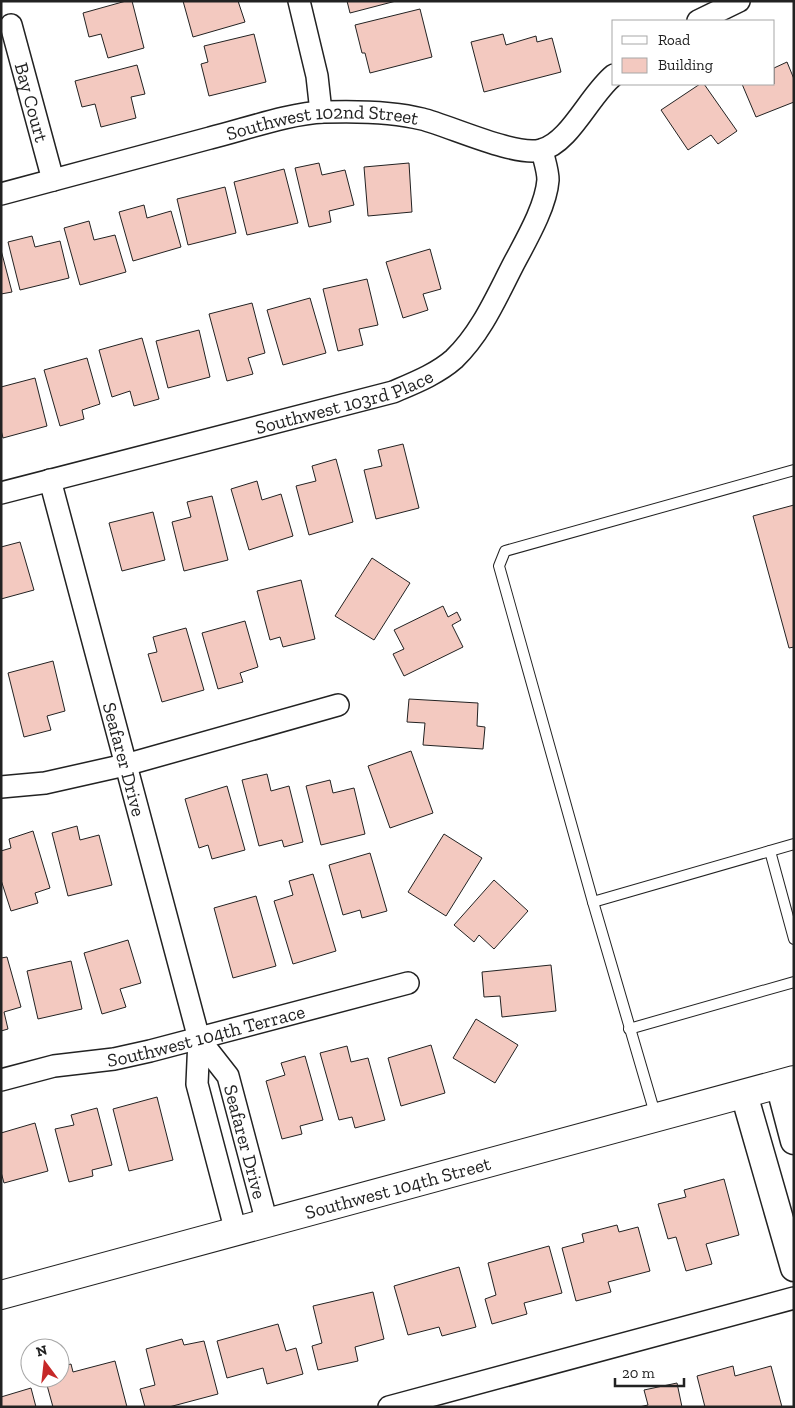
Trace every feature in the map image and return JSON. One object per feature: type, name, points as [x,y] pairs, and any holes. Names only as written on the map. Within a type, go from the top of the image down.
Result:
[{"type":"main road","name":"Southwest 104th Street","points":[[1,1295],[786,1082]]},
{"type":"street","points":[[299,1],[317,76],[321,112]]},
{"type":"street","points":[[700,20],[728,4]]},
{"type":"street","name":"Bay Court","points":[[11,25],[53,180]]},
{"type":"street","points":[[542,150],[558,141],[570,129],[596,93],[612,77]]},
{"type":"street","name":"Southwest 102nd Street","points":[[1,194],[255,126],[321,112],[356,112],[421,118],[520,150],[542,150]]},
{"type":"street","name":"Southwest 103rd Place","points":[[1,493],[394,392],[432,374],[452,361],[483,323],[529,236],[538,215],[548,181],[542,150]]},
{"type":"street","name":"Seafarer Drive","points":[[50,480],[199,1039],[197,1084],[236,1232]]},
{"type":"street","points":[[1,787],[45,783],[125,765],[338,705]]},
{"type":"street","name":"Southwest 104th Terrace","points":[[1,1080],[54,1066],[114,1059],[199,1039],[408,983]]},
{"type":"street","name":"Seafarer Drive","points":[[199,1039],[228,1076],[267,1224]]},
{"type":"street","points":[[786,1082],[794,1142]]},
{"type":"street","points":[[744,1094],[794,1268]]},
{"type":"street","points":[[389,1407],[794,1298]]},
{"type":"lane","points":[[656,1118],[629,1029],[499,566],[506,551],[794,470]]},
{"type":"lane","points":[[593,902],[794,844]]},
{"type":"lane","points":[[770,851],[794,939]]},
{"type":"lane","points":[[629,1029],[794,982]]},
{"type":"building","points":[[132,1],[144,48],[108,58],[101,34],[89,37],[83,13]]},
{"type":"building","points":[[183,1],[238,1],[245,22],[193,37]]},
{"type":"building","points":[[347,1],[396,1],[350,13]]},
{"type":"building","points":[[420,9],[432,57],[370,73],[365,53],[362,53],[355,25]]},
{"type":"building","points":[[254,34],[266,82],[209,96],[201,64],[208,62],[204,46]]},
{"type":"building","points":[[503,34],[506,45],[536,36],[537,42],[552,38],[561,72],[484,92],[471,42]]},
{"type":"building","points":[[787,62],[794,79],[794,102],[756,117],[742,85],[775,85],[775,68]]},
{"type":"building","points":[[137,65],[145,94],[131,97],[136,118],[101,127],[95,104],[82,107],[75,81]]},
{"type":"building","points":[[698,85],[705,85],[737,131],[718,144],[711,135],[688,150],[661,110]]},
{"type":"building","points":[[319,163],[322,175],[345,170],[354,205],[329,211],[331,222],[309,227],[295,168]]},
{"type":"building","points":[[409,163],[412,212],[368,216],[364,167]]},
{"type":"building","points":[[284,169],[298,223],[247,235],[234,182]]},
{"type":"building","points":[[225,187],[236,233],[188,245],[177,199]]},
{"type":"building","points":[[144,205],[147,218],[171,211],[181,247],[133,261],[119,212]]},
{"type":"building","points":[[89,221],[94,240],[115,235],[126,272],[80,285],[64,228]]},
{"type":"building","points":[[32,236],[35,247],[60,241],[69,278],[20,290],[8,242]]},
{"type":"building","points":[[430,249],[441,289],[423,294],[428,310],[403,318],[386,262]]},
{"type":"building","points":[[1,250],[12,292],[1,294]]},
{"type":"building","points":[[367,279],[378,325],[359,329],[363,345],[338,351],[323,289]]},
{"type":"building","points":[[310,298],[326,353],[283,365],[267,310]]},
{"type":"building","points":[[252,303],[265,353],[248,358],[253,374],[227,381],[209,314]]},
{"type":"building","points":[[199,330],[210,377],[168,388],[156,341]]},
{"type":"building","points":[[142,338],[159,399],[134,406],[130,391],[112,397],[99,350]]},
{"type":"building","points":[[87,358],[100,404],[82,410],[84,419],[60,426],[44,370]]},
{"type":"building","points":[[35,378],[47,426],[3,438],[1,430],[1,387]]},
{"type":"building","points":[[403,444],[419,508],[376,519],[364,470],[382,466],[378,450]]},
{"type":"building","points":[[336,459],[353,522],[309,535],[296,486],[316,481],[312,466]]},
{"type":"building","points":[[257,481],[262,500],[281,494],[293,536],[249,550],[231,489]]},
{"type":"building","points":[[212,496],[228,560],[184,571],[172,522],[191,517],[187,502]]},
{"type":"building","points":[[794,505],[794,647],[789,648],[753,516]]},
{"type":"building","points":[[153,512],[165,560],[122,571],[109,523]]},
{"type":"building","points":[[20,542],[34,590],[1,599],[1,547]]},
{"type":"building","points":[[372,558],[410,583],[374,640],[335,616]]},
{"type":"building","points":[[301,580],[315,639],[283,647],[280,637],[270,640],[257,591]]},
{"type":"building","points":[[443,606],[448,617],[457,612],[461,620],[452,625],[463,647],[404,676],[393,654],[404,649],[394,630]]},
{"type":"building","points":[[245,621],[258,667],[240,673],[243,682],[218,689],[202,633]]},
{"type":"building","points":[[186,628],[204,690],[162,702],[148,654],[157,652],[153,637]]},
{"type":"building","points":[[53,661],[65,711],[47,716],[51,730],[24,737],[8,673]]},
{"type":"building","points":[[409,699],[478,703],[477,726],[485,727],[483,749],[423,745],[425,723],[407,722]]},
{"type":"building","points":[[411,751],[433,813],[390,828],[368,766]]},
{"type":"building","points":[[267,774],[271,791],[289,786],[303,842],[284,847],[282,840],[259,846],[242,780]]},
{"type":"building","points":[[330,780],[333,793],[354,788],[365,834],[321,845],[306,786]]},
{"type":"building","points":[[227,786],[245,850],[212,859],[208,845],[199,848],[185,799]]},
{"type":"building","points":[[77,826],[80,840],[99,835],[112,885],[68,896],[52,833]]},
{"type":"building","points":[[33,831],[50,888],[35,893],[38,903],[11,911],[1,880],[1,851],[11,848],[9,839]]},
{"type":"building","points":[[444,834],[482,858],[446,916],[408,892]]},
{"type":"building","points":[[370,853],[387,911],[362,918],[360,910],[343,915],[329,865]]},
{"type":"building","points":[[313,874],[336,951],[293,964],[274,901],[293,895],[289,881]]},
{"type":"building","points":[[494,880],[528,911],[494,949],[479,935],[474,942],[454,925]]},
{"type":"building","points":[[256,896],[276,966],[233,978],[214,908]]},
{"type":"building","points":[[128,940],[141,983],[120,989],[126,1007],[102,1014],[84,953]]},
{"type":"building","points":[[7,957],[21,1007],[4,1012],[8,1029],[1,1031],[1,958]]},
{"type":"building","points":[[71,961],[82,1009],[38,1019],[27,971]]},
{"type":"building","points":[[551,965],[556,1011],[502,1017],[500,996],[484,997],[482,972]]},
{"type":"building","points":[[476,1019],[518,1045],[495,1083],[453,1058]]},
{"type":"building","points":[[431,1045],[445,1093],[401,1106],[388,1058]]},
{"type":"building","points":[[347,1046],[351,1062],[368,1058],[385,1120],[355,1128],[352,1117],[339,1120],[320,1053]]},
{"type":"building","points":[[305,1056],[323,1120],[300,1126],[302,1134],[282,1139],[266,1081],[285,1075],[281,1063]]},
{"type":"building","points":[[157,1097],[173,1160],[129,1171],[113,1109]]},
{"type":"building","points":[[97,1108],[112,1165],[92,1170],[93,1176],[69,1182],[55,1129],[74,1125],[71,1115]]},
{"type":"building","points":[[35,1123],[48,1171],[4,1183],[1,1172],[1,1133]]},
{"type":"building","points":[[724,1179],[739,1235],[706,1244],[712,1264],[686,1271],[676,1237],[668,1239],[658,1204],[686,1197],[684,1190]]},
{"type":"building","points":[[617,1225],[619,1232],[638,1227],[650,1271],[608,1282],[611,1292],[576,1301],[562,1248],[584,1242],[582,1234]]},
{"type":"building","points":[[549,1246],[562,1293],[524,1303],[527,1314],[492,1324],[485,1299],[496,1295],[488,1263]]},
{"type":"building","points":[[459,1267],[476,1327],[442,1336],[439,1327],[408,1335],[394,1286]]},
{"type":"building","points":[[373,1292],[384,1339],[355,1347],[358,1361],[318,1370],[312,1346],[322,1343],[313,1306]]},
{"type":"building","points":[[278,1324],[286,1351],[296,1348],[303,1374],[267,1384],[263,1368],[227,1378],[217,1341]]},
{"type":"building","points":[[182,1339],[184,1345],[204,1341],[218,1394],[169,1407],[145,1407],[140,1389],[155,1385],[146,1349]]},
{"type":"building","points":[[115,1361],[127,1407],[53,1407],[48,1388],[70,1388],[70,1364],[73,1372]]},
{"type":"building","points":[[733,1366],[735,1376],[771,1366],[782,1407],[705,1407],[697,1376]]},
{"type":"building","points":[[677,1383],[682,1407],[639,1407],[648,1405],[644,1390]]},
{"type":"building","points":[[31,1388],[36,1407],[1,1407],[1,1397]]}]
